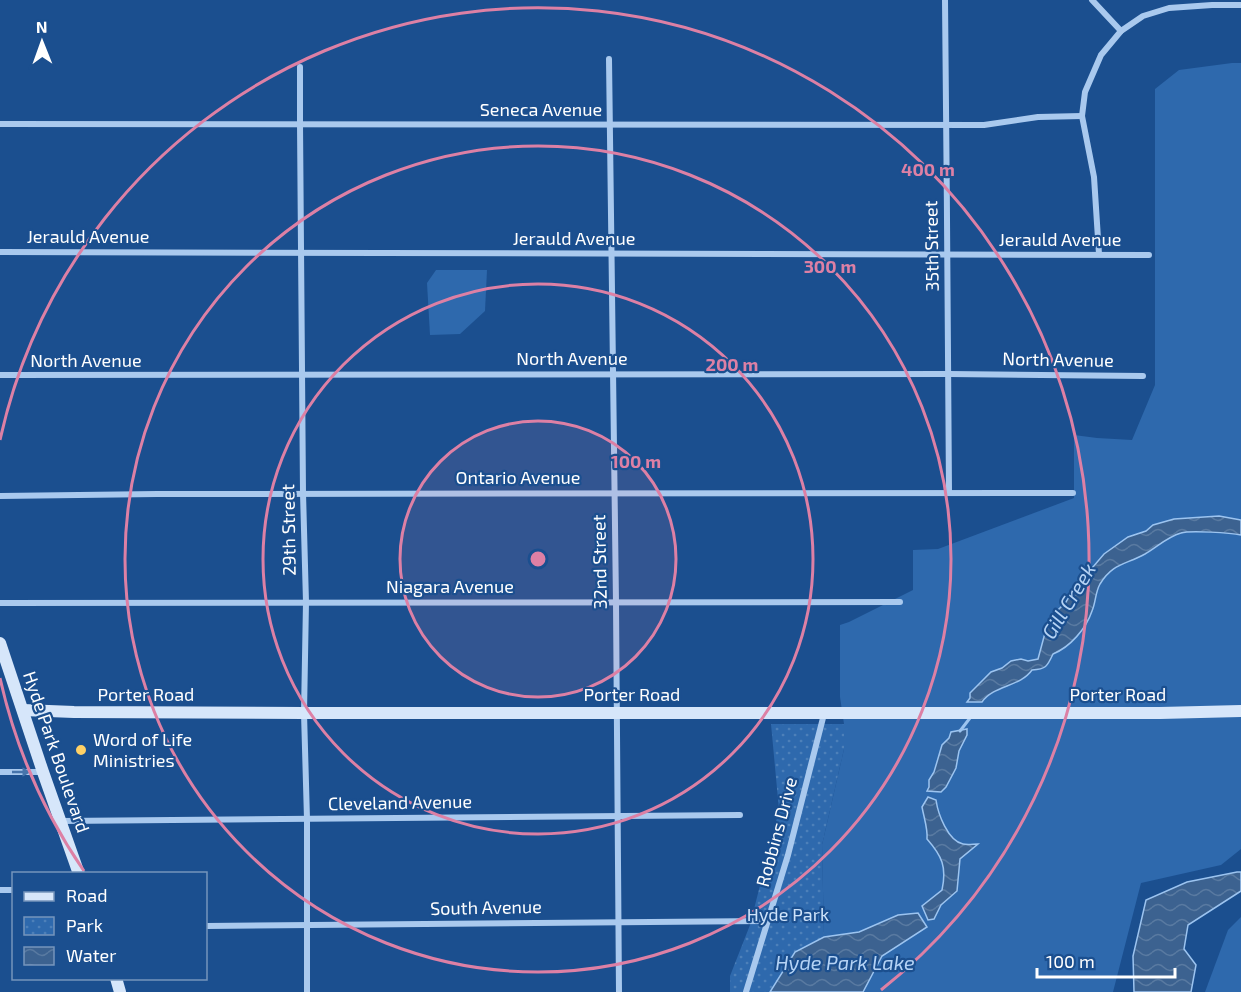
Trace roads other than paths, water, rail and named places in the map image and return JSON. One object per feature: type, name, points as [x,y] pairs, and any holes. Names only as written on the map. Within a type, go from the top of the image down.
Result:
[{"type":"main road","name":"Hyde Park Boulevard","points":[[0,643],[79,872]]},
{"type":"main road","name":"Porter Road","points":[[23,710],[304,714],[1241,711]]},
{"type":"street","name":"35th Street","points":[[945,0],[949,492]]},
{"type":"street","points":[[1092,0],[1121,31]]},
{"type":"street","points":[[1099,254],[1094,177],[1082,116],[1085,92],[1101,55],[1121,31],[1143,16],[1169,8],[1211,2],[1241,5]]},
{"type":"street","name":"32nd Street","points":[[609,59],[619,992]]},
{"type":"street","name":"29th Street","points":[[300,68],[308,992]]},
{"type":"street","name":"Seneca Avenue","points":[[0,124],[984,125],[1038,117],[1082,116]]},
{"type":"street","name":"Jerauld Avenue","points":[[0,252],[1149,255]]},
{"type":"street","name":"North Avenue","points":[[0,375],[949,374],[1143,376]]},
{"type":"street","name":"Ontario Avenue","points":[[0,495],[614,492],[1073,493]]},
{"type":"street","name":"Niagara Avenue","points":[[0,603],[900,602]]},
{"type":"street","name":"Robbins Drive","points":[[747,992],[788,855],[824,713]]},
{"type":"street","points":[[0,772],[43,772]]},
{"type":"street","name":"Cleveland Avenue","points":[[60,821],[740,815]]},
{"type":"street","name":"South Avenue","points":[[207,926],[767,921]]},
{"type":"water","points":[[1219,516],[1241,520],[1241,535],[1181,533],[1115,568],[1100,584],[1092,611],[1082,631],[1065,647],[1053,654],[1046,666],[1032,670],[1021,680],[993,692],[982,702],[967,702],[970,693],[991,672],[1011,661],[1038,659],[1045,633],[1058,610],[1066,602],[1078,581],[1104,554],[1128,537],[1146,531],[1153,525],[1174,519]]},
{"type":"water","points":[[967,729],[956,768],[946,787],[941,792],[927,791],[942,745],[951,732]]},
{"type":"water","points":[[928,797],[936,800],[941,819],[953,838],[963,844],[978,844],[960,859],[957,891],[941,905],[934,919],[928,920],[922,906],[942,890],[944,875],[940,857],[927,839],[922,807]]},
{"type":"water","points":[[1241,872],[1241,891],[1188,925],[1184,949],[1196,965],[1191,992],[1134,992],[1133,956],[1146,900],[1187,882]]},
{"type":"water","name":"Hyde Park Lake","points":[[918,913],[927,927],[882,956],[863,992],[770,992],[795,952],[824,937],[859,932],[898,915]]},
{"type":"waterway","name":"Gill Creek","points":[[960,731],[970,718]]},
{"type":"place","name":"Word of Life Ministries","points":[[81,750]]},
{"type":"park label","name":"Hyde Park","points":[[788,915]]}]
